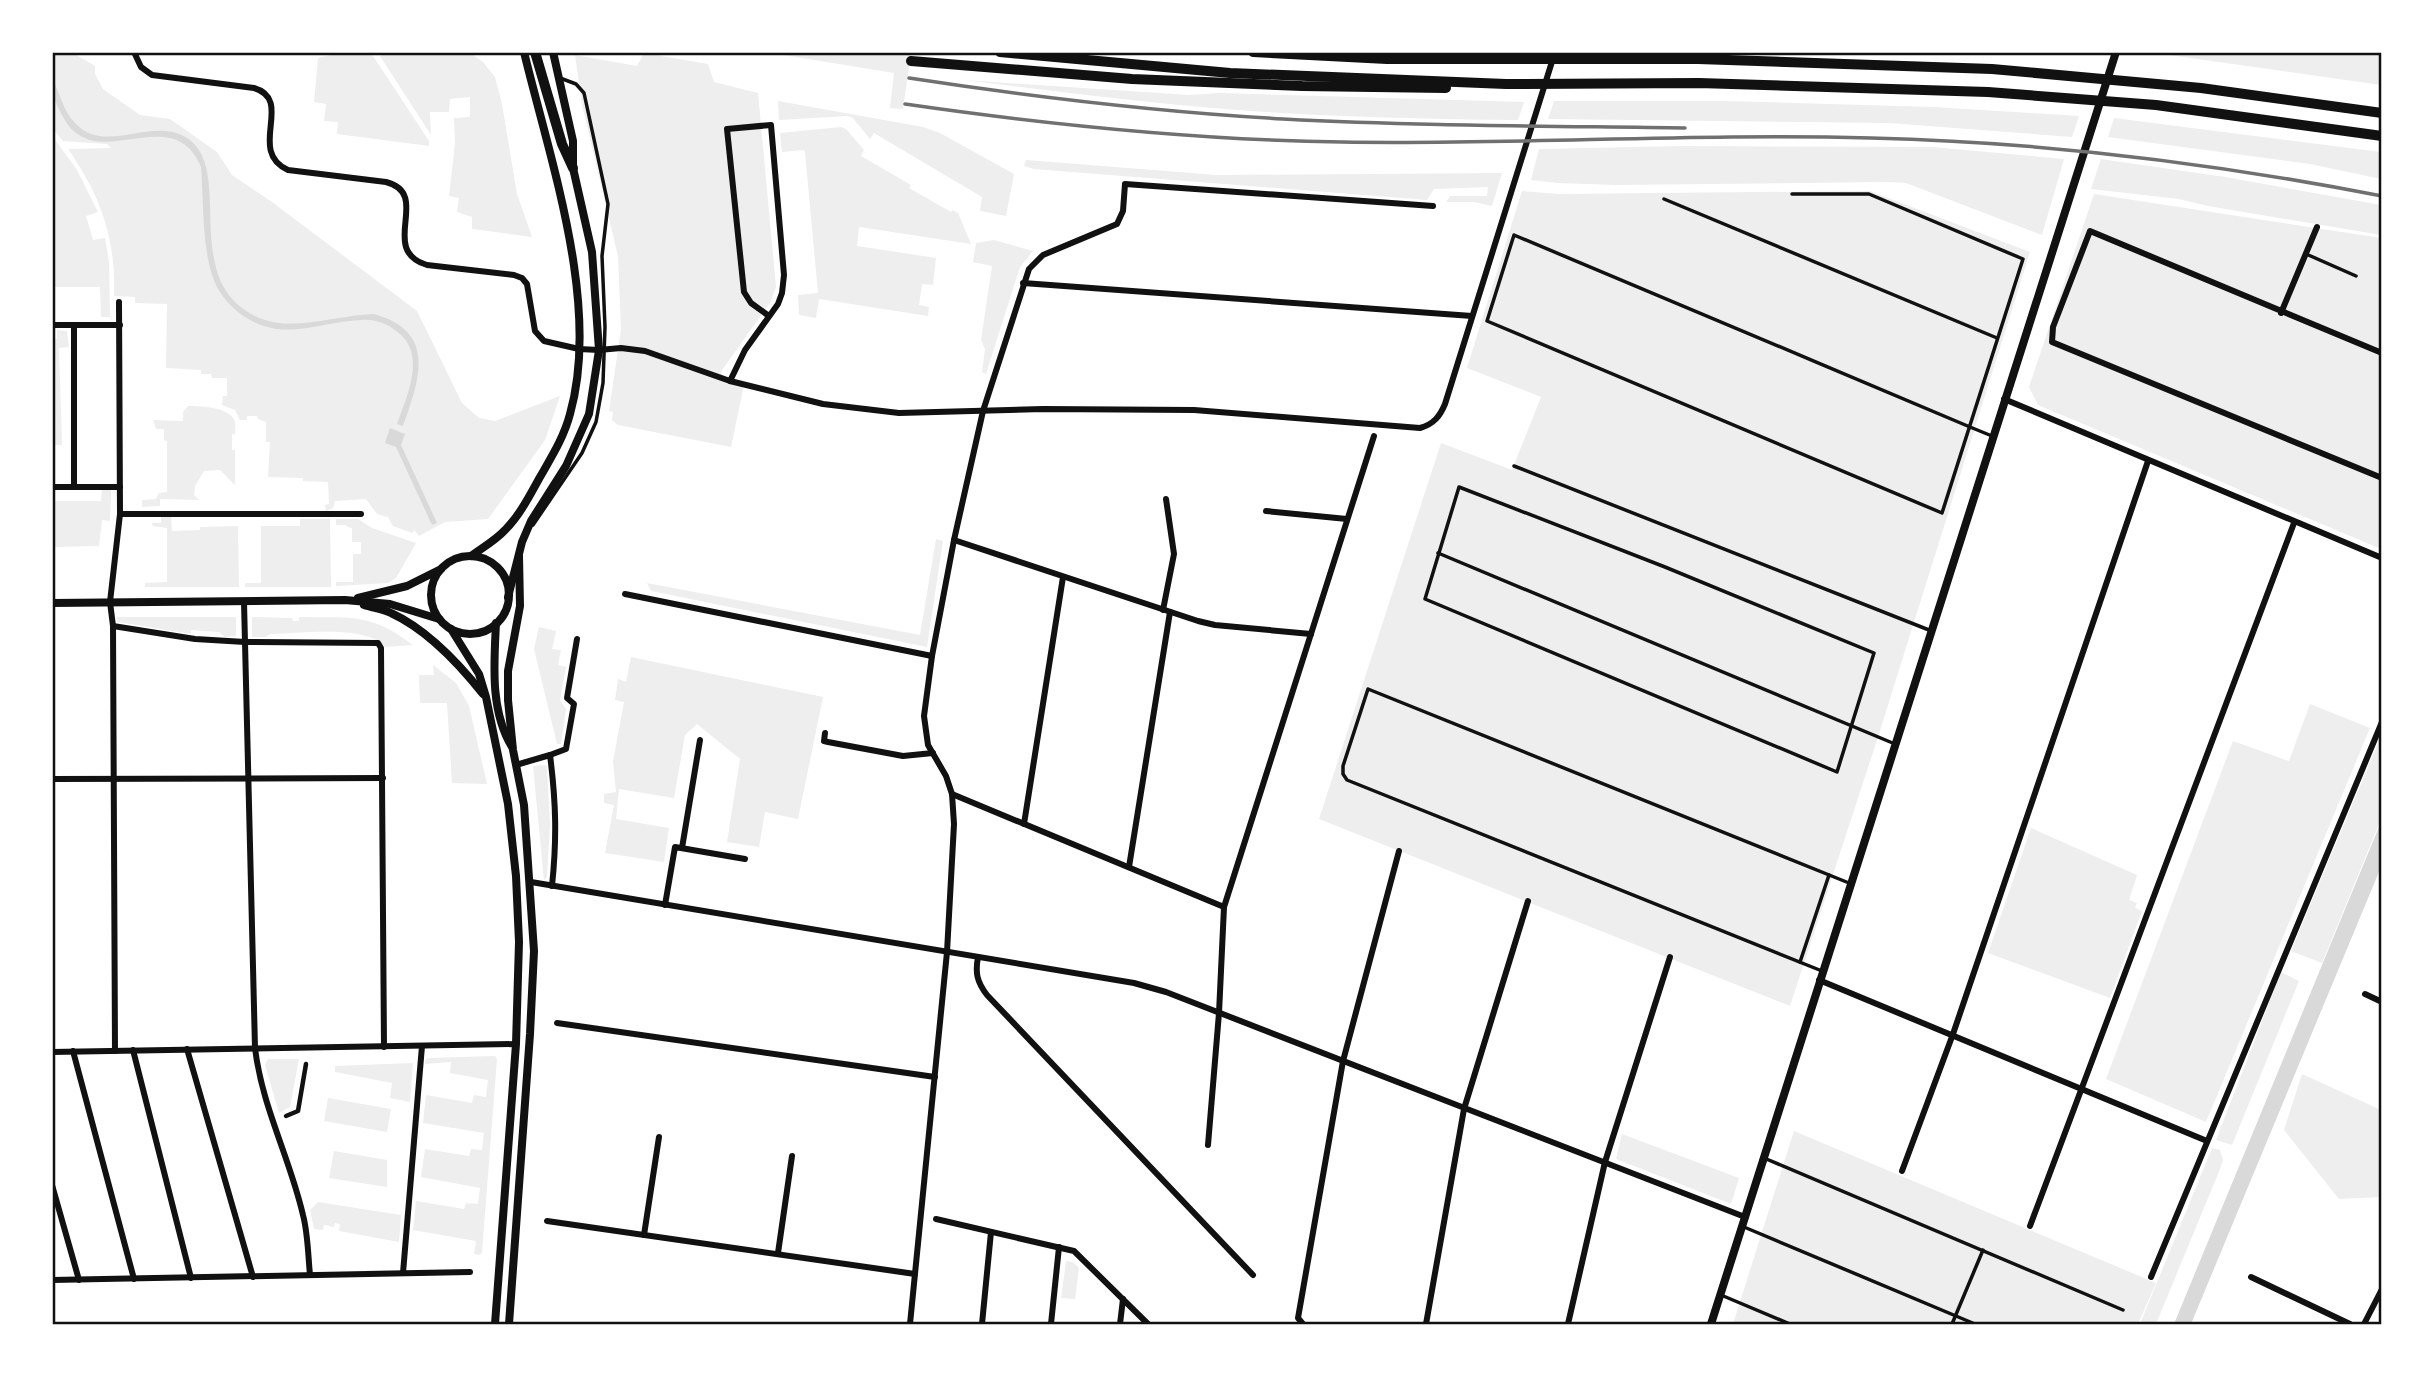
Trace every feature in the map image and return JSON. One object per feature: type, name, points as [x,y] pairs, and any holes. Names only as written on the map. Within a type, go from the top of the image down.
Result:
[{"type":"highway","points":[[535,52],[562,144],[573,168]]},
{"type":"highway","points":[[1000,52],[1230,73],[1506,84],[1699,83],[1989,92],[2156,105],[2382,136]]},
{"type":"highway","points":[[1253,52],[1387,59],[1579,58],[1993,69],[2201,88],[2382,113]]},
{"type":"highway","points":[[1501,52],[1579,58]]},
{"type":"highway","points":[[911,61],[1132,79],[1302,86],[1442,88],[1506,84]]},
{"type":"street","points":[[134,52],[141,67],[158,77],[260,90],[272,104],[270,150],[272,157],[282,167],[393,184],[404,193],[406,200],[404,242],[414,260],[427,265],[522,278],[530,292],[535,331],[538,337],[549,344],[579,349],[621,348],[645,351],[730,381],[791,398],[865,410],[899,413],[1194,411],[1420,428],[1430,426],[1441,413],[1555,52]]},
{"type":"street","points":[[471,556],[504,531],[520,512],[565,432],[574,402],[579,349],[578,286],[572,246],[524,52]]},
{"type":"street","points":[[451,629],[462,633],[486,630],[496,623],[507,607],[524,536],[580,439],[589,414],[602,350],[592,252],[573,168],[573,141],[553,52]]},
{"type":"street","points":[[1711,1325],[2116,52]]},
{"type":"street","points":[[730,381],[745,350],[769,316],[780,298],[784,275],[771,125],[727,129],[744,292],[751,303],[769,316]]},
{"type":"street","points":[[910,1325],[947,952],[954,824],[952,794],[946,776],[928,745],[924,716],[932,656],[954,540],[983,411],[1029,269],[1043,255],[1117,224],[1123,211],[1125,184],[1433,206]]},
{"type":"street","points":[[2281,313],[2317,227]]},
{"type":"street","points":[[2382,354],[2090,231],[2053,327],[2052,342],[2382,478]]},
{"type":"street","points":[[1023,283],[1472,317]]},
{"type":"street","points":[[115,1051],[113,626],[110,602],[120,514],[119,302]]},
{"type":"street","points":[[52,325],[120,325]]},
{"type":"street","points":[[74,325],[74,487]]},
{"type":"street","points":[[2004,399],[2382,558]]},
{"type":"street","points":[[1208,1145],[1219,1013],[1224,907],[1374,436]]},
{"type":"street","points":[[1902,1171],[1953,1034],[2148,461]]},
{"type":"street","points":[[52,487],[120,487]]},
{"type":"street","points":[[1129,867],[1174,554],[1166,499]]},
{"type":"street","points":[[1266,511],[1347,519]]},
{"type":"street","points":[[120,514],[361,514]]},
{"type":"street","points":[[2030,1226],[2084,1089],[2294,523]]},
{"type":"street","points":[[954,540],[1215,625],[1311,634]]},
{"type":"street","points":[[345,600],[407,586],[460,557],[471,556],[494,564],[507,585],[508,597]]},
{"type":"street","points":[[509,1325],[534,951],[524,805],[513,750],[508,700],[508,671],[520,606],[519,556]]},
{"type":"street","points":[[439,619],[431,599],[434,580],[441,568]]},
{"type":"street","points":[[1024,824],[1063,577]]},
{"type":"street","points":[[625,594],[932,656]]},
{"type":"street","points":[[52,603],[345,600],[390,604],[439,619],[451,629],[469,654],[486,697],[508,804],[516,876],[519,942],[516,1044],[495,1325]]},
{"type":"street","points":[[345,600],[390,612],[412,626],[449,656],[486,697]]},
{"type":"street","points":[[244,601],[255,1048],[265,1098],[304,1217],[310,1275]]},
{"type":"street","points":[[496,623],[493,669],[495,689],[506,737],[513,750]]},
{"type":"street","points":[[113,626],[195,639],[378,643],[381,648],[383,778],[384,1047]]},
{"type":"street","points":[[516,765],[566,749],[574,704],[567,698],[577,639]]},
{"type":"street","points":[[2151,1277],[2382,722]]},
{"type":"street","points":[[825,733],[824,741],[902,756],[933,753]]},
{"type":"street","points":[[682,848],[699,740]]},
{"type":"street","points":[[550,755],[556,805],[552,886]]},
{"type":"street","points":[[52,779],[383,778]]},
{"type":"street","points":[[952,794],[1224,907]]},
{"type":"street","points":[[666,905],[675,847],[745,859]]},
{"type":"street","points":[[1303,1325],[1298,1318],[1342,1061],[1399,851]]},
{"type":"street","points":[[531,882],[1134,983],[1166,992],[1745,1217]]},
{"type":"street","points":[[1426,1325],[1464,1109],[1528,901]]},
{"type":"street","points":[[978,957],[978,983],[987,995],[1253,1275]]},
{"type":"street","points":[[1568,1325],[1605,1162],[1670,957]]},
{"type":"street","points":[[1821,976],[2207,1140]]},
{"type":"street","points":[[2365,994],[2382,1002]]},
{"type":"street","points":[[557,1023],[935,1077]]},
{"type":"street","points":[[52,1052],[516,1044]]},
{"type":"street","points":[[402,1273],[422,1046]]},
{"type":"street","points":[[187,1049],[253,1277]]},
{"type":"street","points":[[133,1050],[191,1278]]},
{"type":"street","points":[[73,1051],[134,1279]]},
{"type":"street","points":[[286,1116],[298,1111],[306,1064]]},
{"type":"street","points":[[644,1235],[659,1137]]},
{"type":"street","points":[[778,1254],[792,1156]]},
{"type":"street","points":[[52,1185],[79,1280]]},
{"type":"street","points":[[936,1219],[1074,1251],[1147,1325]]},
{"type":"street","points":[[547,1221],[915,1274]]},
{"type":"street","points":[[982,1325],[991,1231]]},
{"type":"street","points":[[1051,1325],[1059,1247]]},
{"type":"street","points":[[52,1280],[470,1272]]},
{"type":"street","points":[[2251,1277],[2350,1325]]},
{"type":"street","points":[[2364,1325],[2382,1289]]},
{"type":"street","points":[[1120,1325],[1123,1299]]},
{"type":"lane","points":[[558,78],[576,84],[584,93],[608,204],[602,256],[602,350]]},
{"type":"lane","points":[[1792,194],[1869,194],[2022,259],[1970,427],[1942,513],[1487,321],[1514,235],[1970,427],[1992,436]]},
{"type":"lane","points":[[1664,199],[1997,338]]},
{"type":"lane","points":[[2306,254],[2356,276]]},
{"type":"lane","points":[[1514,466],[1931,631]]},
{"type":"lane","points":[[1459,487],[1665,567],[1874,653],[1852,725],[1837,772],[1425,599],[1459,487]]},
{"type":"lane","points":[[1438,553],[1896,744]]},
{"type":"lane","points":[[1821,976],[1800,962],[1348,780],[1343,774],[1343,766],[1368,689],[1851,884]]},
{"type":"lane","points":[[1800,962],[1829,875]]},
{"type":"lane","points":[[1764,1158],[2123,1310]]},
{"type":"lane","points":[[1742,1226],[1975,1325]]},
{"type":"lane","points":[[1952,1325],[1983,1250]]},
{"type":"lane","points":[[1720,1295],[1790,1325]]},
{"type":"shaded area","points":[[391,52],[470,53],[483,62],[495,77],[517,194],[532,237],[472,229],[472,217],[457,212],[459,198],[449,196],[455,143],[454,118],[470,117],[470,97],[450,99],[449,112],[430,112],[431,135],[380,56]]},
{"type":"shaded area","points":[[52,53],[73,53],[95,66],[95,74],[103,89],[140,115],[170,119],[217,152],[232,175],[417,311],[462,403],[479,418],[495,421],[560,396],[545,440],[488,519],[445,522],[419,536],[414,530],[412,533],[393,526],[388,517],[377,514],[366,499],[335,501],[333,508],[326,511],[325,505],[329,504],[328,482],[268,477],[270,442],[266,442],[266,422],[257,416],[247,416],[247,420],[240,420],[235,410],[222,405],[223,396],[227,396],[227,378],[212,378],[211,374],[201,374],[201,370],[166,368],[167,304],[135,303],[135,297],[114,296],[112,256],[104,219],[80,166],[68,149],[111,148],[107,144],[63,141],[53,129]]},
{"type":"shaded area","points":[[339,53],[371,53],[429,141],[429,146],[337,134],[338,122],[324,121],[326,104],[314,102],[318,58]]},
{"type":"shaded area","points":[[644,53],[708,64],[714,82],[758,93],[776,287],[770,303],[722,370],[721,377],[744,385],[731,447],[618,425],[612,420],[613,412],[609,411],[621,329],[618,256],[582,105],[575,55],[637,66]]},
{"type":"shaded area","points":[[771,53],[911,53],[903,109],[890,108],[894,73]]},
{"type":"shaded area","points":[[2155,53],[2381,53],[2381,85]]},
{"type":"shaded area","points":[[963,80],[1189,95],[1220,93],[1524,102],[1518,120],[1343,116],[1169,104]]},
{"type":"shaded area","points":[[53,81],[71,118],[87,132],[116,136],[161,131],[176,133],[190,140],[201,154],[207,172],[215,263],[222,285],[236,303],[267,321],[291,324],[374,314],[394,322],[408,333],[416,345],[418,375],[403,426],[397,424],[410,386],[413,360],[403,337],[389,326],[373,321],[350,321],[287,330],[260,325],[244,316],[220,292],[209,265],[201,167],[188,148],[172,139],[153,137],[94,141],[77,134],[58,108]]},
{"type":"shaded area","points":[[778,101],[923,127],[940,133],[1014,174],[1006,216],[980,211],[982,197],[874,133],[870,139],[853,118],[848,116],[779,120]]},
{"type":"shaded area","points":[[1554,101],[1724,101],[1934,107],[2079,116],[2072,137],[1889,123],[1548,119]]},
{"type":"shaded area","points":[[2114,118],[2381,152],[2381,179],[2310,164],[2108,137]]},
{"type":"shaded area","points":[[841,127],[846,129],[864,150],[861,156],[911,185],[909,188],[951,212],[953,210],[958,213],[971,244],[859,227],[857,246],[936,258],[933,285],[922,284],[919,305],[929,307],[928,316],[819,299],[816,318],[799,315],[798,295],[818,293],[805,152],[782,152],[780,133]]},
{"type":"shaded area","points":[[53,137],[77,170],[98,212],[86,216],[93,240],[105,238],[109,262],[110,317],[101,317],[100,287],[53,287]]},
{"type":"shaded area","points":[[1683,146],[1933,147],[2064,159],[2042,235],[1906,183],[1617,185],[1531,180],[1539,149]]},
{"type":"shaded area","points":[[2101,159],[2225,177],[2381,205],[2381,235],[2179,199],[2091,189]]},
{"type":"shaded area","points":[[1026,160],[1217,175],[1502,173],[1492,206],[1474,202],[1446,202],[1450,196],[1487,196],[1488,187],[1434,189],[1427,200],[1034,169],[1024,166]]},
{"type":"shaded area","points":[[1522,191],[1559,194],[1870,191],[2030,252],[1878,737],[1790,1006],[1319,819],[1441,443],[1512,470],[1541,397],[1467,368]]},
{"type":"shaded area","points":[[2094,194],[2381,238],[2381,549],[2038,405],[2029,387]]},
{"type":"shaded area","points":[[994,240],[1033,251],[1020,267],[986,374],[982,372],[985,349],[981,340],[992,266],[973,262],[976,243]]},
{"type":"shaded area","points":[[57,330],[67,331],[69,347],[59,348],[62,445],[53,445],[52,340],[57,339]]},
{"type":"shaded area","points":[[188,406],[222,410],[235,422],[232,450],[235,450],[235,485],[220,470],[204,471],[195,486],[194,495],[199,500],[160,499],[160,506],[142,507],[142,500],[156,499],[159,493],[167,492],[167,441],[164,440],[164,429],[156,429],[153,420],[183,421],[183,412]]},
{"type":"shaded area","points":[[390,428],[405,434],[401,445],[437,523],[432,525],[396,447],[385,443]]},
{"type":"shaded area","points":[[102,490],[111,490],[110,521],[102,520],[99,546],[53,547],[52,501],[101,501]]},
{"type":"shaded area","points":[[161,517],[171,517],[172,531],[238,526],[239,587],[145,587],[145,583],[167,582],[167,528],[153,526],[152,523],[161,523]]},
{"type":"shaded area","points":[[300,519],[330,519],[331,587],[245,587],[245,583],[261,583],[261,526],[300,526]]},
{"type":"shaded area","points":[[336,519],[358,519],[372,528],[416,543],[396,578],[388,583],[336,586],[336,582],[353,582],[353,554],[361,554],[361,542],[352,542],[352,528],[336,525]]},
{"type":"shaded area","points":[[936,539],[943,541],[927,647],[651,591],[647,583],[920,635]]},
{"type":"shaded area","points":[[116,617],[236,617],[236,636],[225,637],[219,632],[191,630],[191,634],[118,622]]},
{"type":"shaded area","points":[[252,617],[292,618],[293,621],[299,621],[299,617],[359,619],[384,627],[413,645],[385,647],[363,635],[331,632],[252,637]]},
{"type":"shaded area","points":[[539,627],[556,631],[552,649],[561,650],[558,665],[566,667],[560,700],[566,709],[561,744],[557,744],[534,649]]},
{"type":"shaded area","points":[[631,657],[823,697],[798,819],[765,812],[759,847],[727,842],[740,759],[697,724],[685,735],[674,798],[619,789],[616,819],[669,828],[664,862],[605,853],[614,805],[604,803],[604,794],[616,792],[613,761],[624,702],[615,700],[618,679],[626,682]]},
{"type":"shaded area","points":[[433,665],[456,683],[469,706],[487,784],[452,783],[447,703],[420,703],[419,675],[434,675]]},
{"type":"shaded area","points":[[2310,704],[2370,728],[2206,1122],[2106,1079],[2233,741],[2289,761]]},
{"type":"shaded area","points":[[2381,736],[2381,819],[2322,963],[2291,951]]},
{"type":"shaded area","points":[[545,765],[550,824],[547,877],[544,880],[533,766]]},
{"type":"shaded area","points":[[2381,822],[2381,867],[2191,1324],[2174,1324]]},
{"type":"shaded area","points":[[2031,828],[2137,875],[2129,900],[2137,903],[2135,908],[2142,911],[2110,998],[1988,953]]},
{"type":"shaded area","points":[[2281,972],[2299,981],[2232,1145],[2216,1140]]},
{"type":"shaded area","points":[[495,1056],[497,1059],[480,1255],[474,1254],[476,1241],[413,1230],[416,1201],[464,1209],[466,1203],[478,1204],[480,1188],[421,1177],[425,1149],[469,1156],[471,1149],[482,1150],[484,1133],[423,1123],[426,1095],[472,1103],[474,1095],[486,1097],[488,1080],[450,1073],[451,1062],[425,1064],[425,1060]]},
{"type":"shaded area","points":[[268,1059],[299,1059],[290,1107],[279,1113],[265,1065]]},
{"type":"shaded area","points":[[413,1063],[410,1102],[390,1098],[392,1083],[335,1072],[335,1066]]},
{"type":"shaded area","points":[[2302,1074],[2381,1110],[2381,1197],[2339,1199],[2284,1130]]},
{"type":"shaded area","points":[[328,1098],[391,1109],[387,1132],[324,1121]]},
{"type":"shaded area","points":[[1794,1131],[2156,1283],[2138,1324],[1733,1324]]},
{"type":"shaded area","points":[[1622,1134],[1739,1178],[1731,1204],[1616,1159]]},
{"type":"shaded area","points":[[2212,1148],[2220,1150],[2223,1160],[2220,1169],[2156,1324],[2140,1324]]},
{"type":"shaded area","points":[[334,1151],[387,1160],[387,1187],[329,1178]]},
{"type":"shaded area","points":[[318,1202],[401,1215],[399,1242],[339,1231],[340,1224],[335,1223],[334,1227],[324,1225],[323,1230],[314,1229],[310,1210]]},
{"type":"shaded area","points":[[1066,1261],[1073,1262],[1079,1268],[1075,1299],[1061,1298]]},
{"type":"railway","points":[[909,78],[1096,103],[1236,116],[1384,123],[1685,128]]},
{"type":"railway","points":[[905,104],[1123,130],[1287,141],[1475,142],[1805,137],[2000,144],[2191,164],[2382,196]]}]
